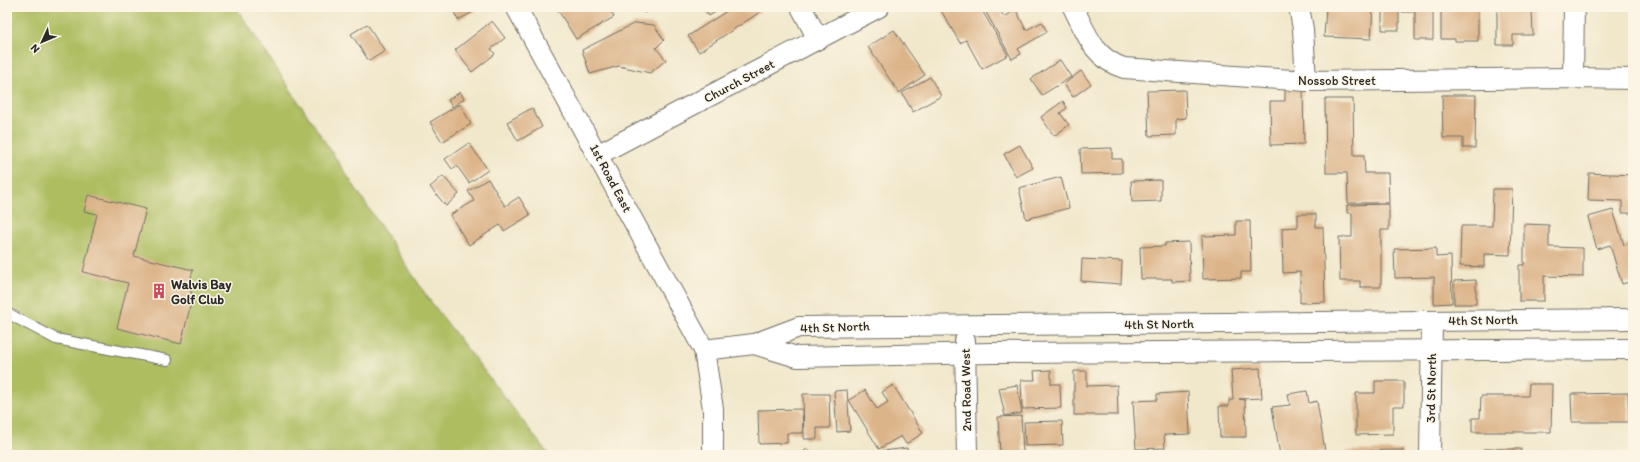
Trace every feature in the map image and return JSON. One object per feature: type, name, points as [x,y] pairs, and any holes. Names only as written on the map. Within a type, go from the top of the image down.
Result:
[{"type":"street","name":"1st Road East","points":[[516,7],[599,154],[704,350],[713,408],[713,455]]},
{"type":"street","points":[[801,7],[818,39]]},
{"type":"street","name":"Church Street","points":[[599,154],[879,7]]},
{"type":"street","name":"Nossob Street","points":[[1073,7],[1094,47],[1111,64],[1124,68],[1147,71],[1306,82],[1573,78],[1633,79]]},
{"type":"street","points":[[1300,7],[1303,29],[1306,82]]},
{"type":"street","points":[[1573,78],[1574,7]]},
{"type":"street","name":"4th St North","points":[[754,344],[799,327],[1633,319]]},
{"type":"street","name":"3rd St North","points":[[1430,455],[1432,321]]},
{"type":"street","name":"2nd Road West","points":[[966,325],[965,354],[967,455]]},
{"type":"street","points":[[704,350],[754,344],[797,357],[965,354],[1633,349]]},
{"type":"lane","points":[[7,313],[56,339],[167,360]]},
{"type":"green space","points":[[7,7],[236,7],[428,298],[549,455],[7,455]]},
{"type":"building","points":[[451,7],[475,7],[477,10],[458,20]]},
{"type":"building","points":[[556,7],[608,7],[614,17],[576,39]]},
{"type":"building","points":[[641,7],[655,7],[644,13]]},
{"type":"building","points":[[703,7],[724,7],[709,16]]},
{"type":"building","points":[[733,7],[757,7],[760,12],[699,52],[688,36]]},
{"type":"building","points":[[939,7],[980,7],[1008,55],[982,69],[966,40],[960,43]]},
{"type":"building","points":[[983,7],[998,7],[1004,17],[1016,10],[1026,30],[1042,22],[1047,32],[1018,49],[1021,54],[1012,59]]},
{"type":"building","points":[[1326,7],[1373,7],[1371,39],[1324,37]]},
{"type":"building","points":[[1382,7],[1433,7],[1433,40],[1415,40],[1415,12],[1399,12],[1399,30],[1382,30]]},
{"type":"building","points":[[1441,7],[1478,7],[1478,41],[1455,41],[1455,39],[1441,39]]},
{"type":"building","points":[[1497,7],[1532,8],[1533,35],[1513,35],[1513,45],[1497,45]]},
{"type":"building","points":[[492,21],[505,38],[491,49],[495,54],[472,72],[455,50]]},
{"type":"building","points":[[635,23],[654,25],[664,40],[656,48],[666,60],[650,73],[619,66],[590,74],[582,50]]},
{"type":"building","points":[[367,24],[385,51],[369,61],[351,34]]},
{"type":"building","points":[[894,30],[925,75],[899,93],[868,47]]},
{"type":"building","points":[[1060,60],[1071,77],[1042,95],[1031,79]]},
{"type":"building","points":[[1081,71],[1091,84],[1073,97],[1064,84]]},
{"type":"building","points":[[930,77],[941,96],[913,112],[902,93]]},
{"type":"building","points":[[1285,89],[1303,89],[1304,144],[1271,145],[1270,101],[1285,101]]},
{"type":"building","points":[[1185,90],[1186,118],[1176,119],[1176,135],[1149,136],[1147,91]]},
{"type":"building","points":[[460,92],[464,99],[452,107],[448,100]]},
{"type":"building","points":[[1442,95],[1476,95],[1475,148],[1463,148],[1463,138],[1443,138]]},
{"type":"building","points":[[1325,99],[1353,99],[1354,155],[1364,155],[1365,173],[1388,173],[1389,203],[1348,203],[1347,173],[1326,173]]},
{"type":"building","points":[[1063,101],[1067,108],[1060,113],[1069,125],[1054,136],[1041,117]]},
{"type":"building","points":[[460,104],[471,124],[442,142],[430,122]]},
{"type":"building","points":[[532,108],[542,127],[518,141],[507,122]]},
{"type":"building","points":[[469,143],[488,170],[469,183],[457,166],[452,169],[445,159]]},
{"type":"building","points":[[1020,145],[1033,168],[1016,177],[1004,154]]},
{"type":"building","points":[[1112,148],[1112,159],[1122,159],[1122,173],[1081,174],[1080,149]]},
{"type":"building","points":[[1589,173],[1633,175],[1633,213],[1622,213],[1622,201],[1588,200]]},
{"type":"building","points":[[443,176],[459,194],[446,206],[430,187]]},
{"type":"building","points":[[1061,177],[1069,208],[1026,219],[1019,188]]},
{"type":"building","points":[[488,179],[505,206],[519,197],[530,215],[504,231],[500,225],[469,245],[450,215],[474,201],[468,191]]},
{"type":"building","points":[[1161,180],[1161,201],[1132,202],[1131,181]]},
{"type":"building","points":[[1493,189],[1512,189],[1510,255],[1484,254],[1484,267],[1460,266],[1461,226],[1492,226]]},
{"type":"building","name":"Walvis Bay Golf Club","points":[[88,195],[146,209],[134,256],[193,270],[190,282],[192,299],[181,344],[117,328],[128,283],[83,272],[97,214],[84,211]]},
{"type":"building","points":[[1389,204],[1389,230],[1381,230],[1381,287],[1360,287],[1360,281],[1340,281],[1339,237],[1352,237],[1352,213],[1347,213],[1347,205]]},
{"type":"building","points":[[1613,210],[1624,245],[1631,243],[1633,251],[1633,281],[1622,284],[1610,245],[1597,249],[1588,217]]},
{"type":"building","points":[[1298,214],[1316,214],[1316,227],[1323,227],[1325,302],[1300,303],[1300,272],[1283,273],[1282,228],[1298,227]]},
{"type":"building","points":[[1236,221],[1250,221],[1251,272],[1241,272],[1241,278],[1203,279],[1202,236],[1236,235]]},
{"type":"building","points":[[1524,224],[1549,225],[1549,247],[1583,248],[1583,277],[1544,276],[1544,301],[1519,301],[1519,265],[1524,265]]},
{"type":"building","points":[[1189,242],[1190,281],[1172,282],[1172,279],[1141,279],[1140,247],[1165,246],[1165,243]]},
{"type":"building","points":[[1436,248],[1436,257],[1451,256],[1452,303],[1434,304],[1434,277],[1395,278],[1394,249]]},
{"type":"building","points":[[1082,259],[1122,261],[1121,284],[1081,281]]},
{"type":"building","points":[[1476,280],[1476,304],[1454,304],[1454,281]]},
{"type":"building","points":[[1260,368],[1262,398],[1239,399],[1245,400],[1246,437],[1220,437],[1219,406],[1229,406],[1229,400],[1233,400],[1231,370]]},
{"type":"building","points":[[1051,370],[1051,384],[1060,384],[1061,408],[1022,409],[1021,380],[1035,380],[1034,371]]},
{"type":"building","points":[[1074,371],[1087,371],[1087,386],[1117,385],[1118,415],[1074,415]]},
{"type":"building","points":[[1375,381],[1404,381],[1404,406],[1393,406],[1393,434],[1356,435],[1356,393],[1375,393]]},
{"type":"building","points":[[1529,384],[1552,384],[1551,432],[1472,432],[1472,418],[1480,418],[1481,396],[1528,396]]},
{"type":"building","points":[[893,385],[923,433],[906,444],[901,436],[879,449],[849,400],[865,390],[877,409],[888,402],[882,392]]},
{"type":"building","points":[[1017,385],[1022,413],[1005,416],[999,388]]},
{"type":"building","points":[[847,390],[850,431],[837,432],[834,391]]},
{"type":"building","points":[[1307,391],[1309,403],[1317,401],[1325,451],[1280,455],[1272,407],[1290,405],[1288,394]]},
{"type":"building","points":[[1188,392],[1190,434],[1164,435],[1165,448],[1136,449],[1133,401],[1157,400],[1157,394]]},
{"type":"building","points":[[1628,393],[1629,422],[1572,422],[1571,394]]},
{"type":"building","points":[[803,394],[829,394],[830,428],[817,428],[817,439],[804,439]]},
{"type":"building","points":[[802,409],[803,433],[787,433],[787,443],[759,444],[758,410]]},
{"type":"building","points":[[1021,416],[1023,452],[1000,454],[998,417]]},
{"type":"building","points":[[1062,421],[1063,445],[1025,446],[1024,422]]},
{"type":"building","points":[[907,448],[908,455],[884,455],[883,451]]},
{"type":"building","points":[[807,449],[812,455],[799,455]]},
{"type":"building","points":[[1484,449],[1521,449],[1521,455],[1484,455]]},
{"type":"building","points":[[1403,450],[1403,455],[1346,455],[1346,451]]},
{"type":"building","points":[[1122,452],[1122,455],[1107,455],[1107,453]]},
{"type":"place","name":"Walvis Bay Golf Club","points":[[159,291]]}]
